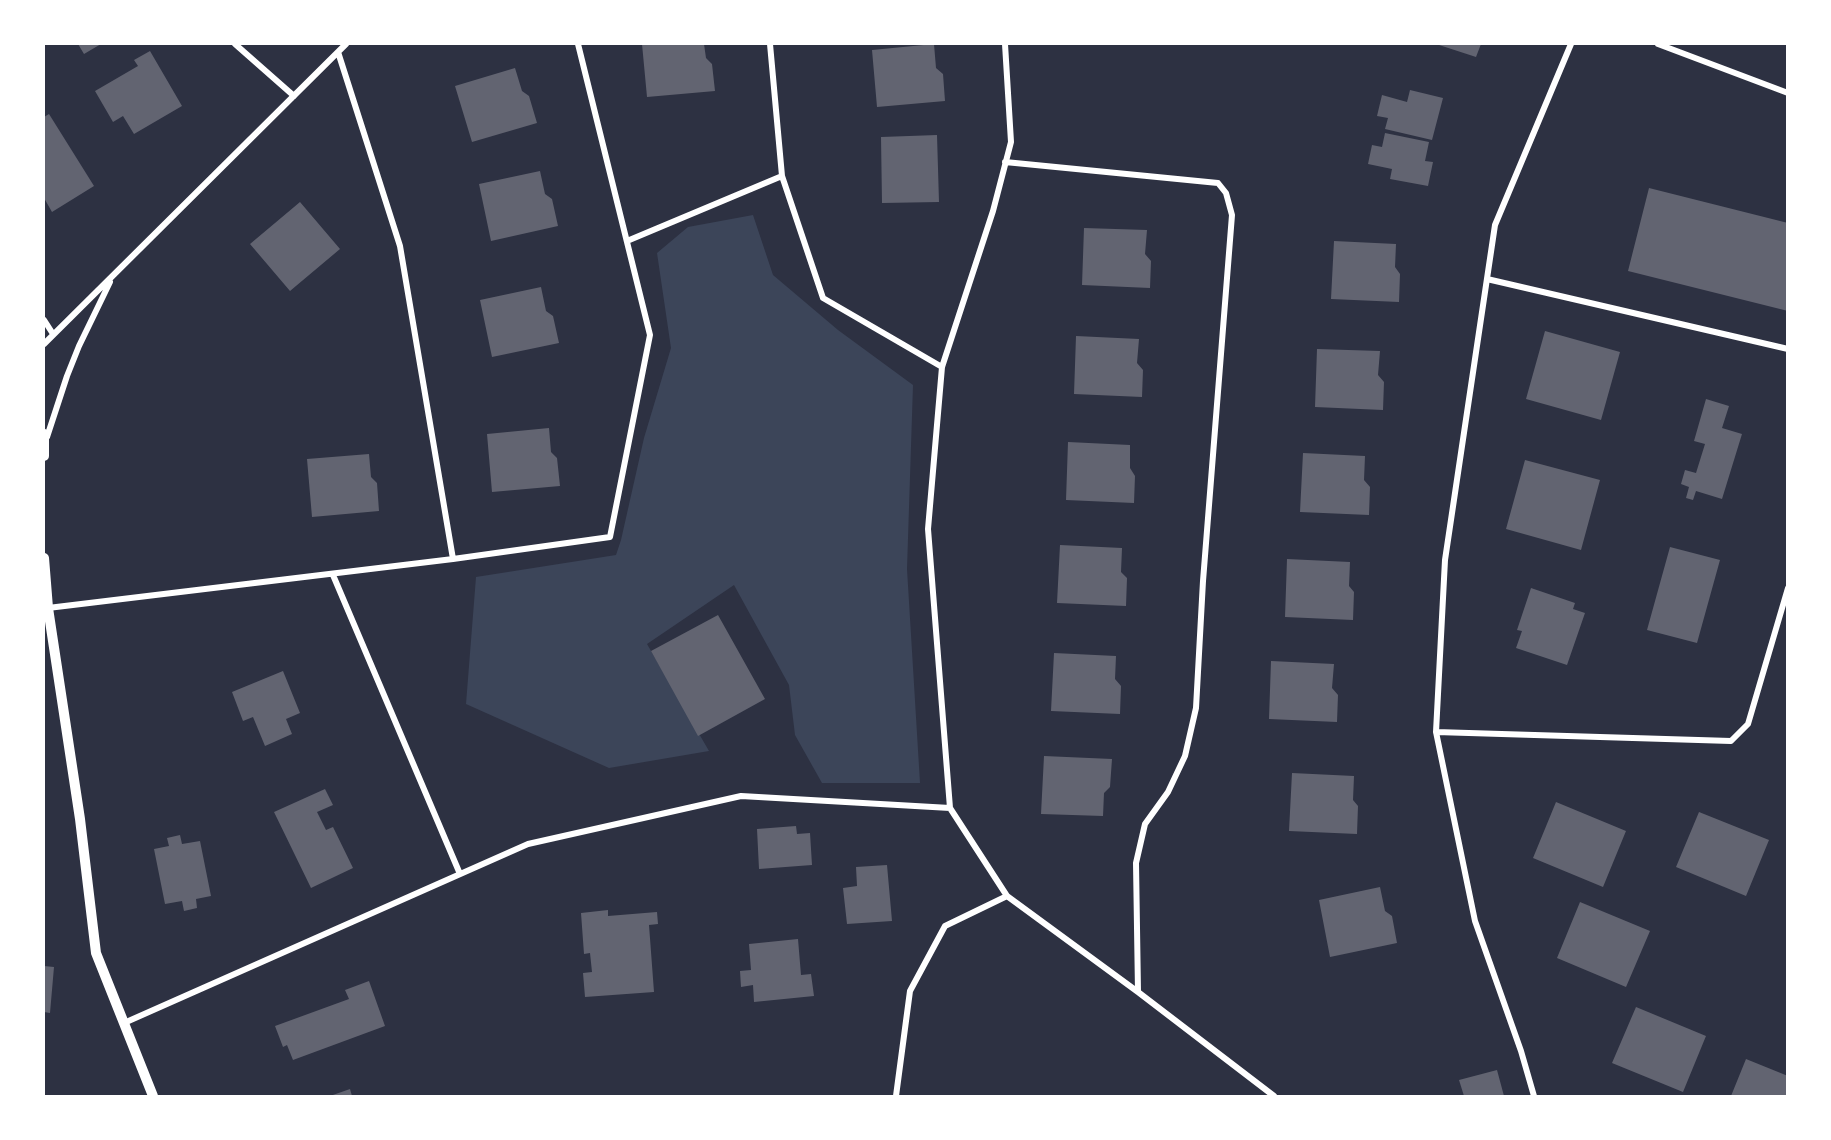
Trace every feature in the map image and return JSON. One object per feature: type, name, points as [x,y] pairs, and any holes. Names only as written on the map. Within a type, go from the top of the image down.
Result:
[{"type":"street","points":[[236,44],[294,96]]},
{"type":"street","points":[[44,344],[346,44]]},
{"type":"street","points":[[48,608],[453,559],[610,537],[650,335],[578,44]]},
{"type":"street","points":[[770,44],[782,176],[823,298],[942,367]]},
{"type":"street","points":[[1005,44],[1011,142],[993,211],[942,367],[928,529],[950,808],[1007,896],[1274,1096]]},
{"type":"street","points":[[1534,1096],[1521,1051],[1475,921],[1436,732],[1444,560],[1495,225],[1572,44]]},
{"type":"street","points":[[1658,44],[1788,93]]},
{"type":"street","points":[[338,52],[400,246],[453,559]]},
{"type":"street","points":[[1005,162],[1218,183],[1226,192],[1232,215],[1203,581],[1196,708],[1185,756],[1168,792],[1144,824],[1136,863],[1138,992]]},
{"type":"street","points":[[627,241],[782,176]]},
{"type":"street","points":[[44,456],[44,439],[67,376],[113,276]]},
{"type":"street","points":[[1487,279],[1788,349]]},
{"type":"street","points":[[44,320],[53,334]]},
{"type":"street","points":[[44,558],[48,608],[80,819],[96,952],[153,1096]]},
{"type":"street","points":[[333,574],[460,874]]},
{"type":"street","points":[[1436,732],[1731,741],[1748,724],[1788,588]]},
{"type":"street","points":[[44,591],[48,608]]},
{"type":"street","points":[[124,1023],[528,844],[741,796],[950,808]]},
{"type":"street","points":[[896,1096],[910,991],[945,926],[1007,896]]},
{"type":"shaded area","points":[[753,215],[773,275],[838,330],[913,385],[907,569],[920,783],[822,783],[795,735],[789,685],[734,585],[647,644],[709,751],[609,768],[466,704],[476,577],[616,555],[644,438],[671,348],[657,253],[688,227]]},
{"type":"building","points":[[78,44],[101,44],[84,54]]},
{"type":"building","points":[[642,44],[704,44],[706,58],[712,64],[715,91],[647,97]]},
{"type":"building","points":[[934,44],[936,68],[943,74],[945,101],[877,107],[872,50]]},
{"type":"building","points":[[1436,44],[1481,44],[1476,57]]},
{"type":"building","points":[[150,51],[182,106],[134,134],[123,116],[113,122],[95,91],[138,66],[134,60]]},
{"type":"building","points":[[515,68],[522,91],[529,96],[537,123],[472,142],[455,86]]},
{"type":"building","points":[[1410,90],[1443,98],[1432,140],[1385,129],[1388,118],[1377,116],[1382,95],[1407,102]]},
{"type":"building","points":[[49,114],[94,186],[52,212],[44,198],[44,117]]},
{"type":"building","points":[[1385,133],[1429,142],[1425,161],[1433,162],[1428,186],[1390,179],[1392,169],[1368,164],[1372,145],[1382,147]]},
{"type":"building","points":[[937,135],[939,202],[882,203],[881,137]]},
{"type":"building","points":[[540,171],[545,194],[552,199],[558,226],[491,241],[479,184]]},
{"type":"building","points":[[1649,188],[1788,223],[1788,311],[1628,271]]},
{"type":"building","points":[[300,202],[340,249],[290,291],[250,244]]},
{"type":"building","points":[[1084,228],[1147,230],[1145,254],[1151,261],[1150,288],[1082,285]]},
{"type":"building","points":[[1334,241],[1396,244],[1395,267],[1400,274],[1399,302],[1331,299]]},
{"type":"building","points":[[541,287],[546,311],[553,316],[559,343],[492,357],[480,300]]},
{"type":"building","points":[[1545,331],[1620,352],[1601,420],[1526,399]]},
{"type":"building","points":[[1076,336],[1139,339],[1137,363],[1143,370],[1142,397],[1074,394]]},
{"type":"building","points":[[1317,349],[1380,351],[1378,375],[1384,382],[1383,410],[1315,407]]},
{"type":"building","points":[[1706,399],[1729,406],[1722,428],[1742,434],[1722,499],[1696,491],[1693,500],[1686,498],[1689,487],[1681,484],[1685,470],[1696,473],[1705,444],[1694,441]]},
{"type":"building","points":[[549,428],[551,452],[557,458],[560,486],[492,492],[487,434]]},
{"type":"building","points":[[1068,442],[1130,445],[1130,468],[1135,476],[1134,503],[1066,500]]},
{"type":"building","points":[[1303,453],[1365,456],[1364,480],[1370,487],[1369,515],[1300,512]]},
{"type":"building","points":[[369,454],[371,477],[377,483],[379,511],[312,517],[307,459]]},
{"type":"building","points":[[1525,460],[1600,480],[1581,550],[1506,529]]},
{"type":"building","points":[[1060,545],[1122,548],[1121,572],[1127,578],[1126,606],[1057,603]]},
{"type":"building","points":[[1670,547],[1720,560],[1697,643],[1647,630]]},
{"type":"building","points":[[1287,559],[1350,562],[1349,586],[1354,592],[1353,620],[1285,617]]},
{"type":"building","points":[[1531,588],[1575,603],[1573,609],[1585,613],[1567,665],[1516,648],[1522,631],[1517,630]]},
{"type":"building","points":[[718,615],[765,699],[698,736],[651,651]]},
{"type":"building","points":[[1054,653],[1116,656],[1115,679],[1121,686],[1120,714],[1051,711]]},
{"type":"building","points":[[1271,661],[1334,664],[1332,688],[1338,695],[1337,722],[1269,719]]},
{"type":"building","points":[[283,671],[300,713],[286,719],[292,734],[265,746],[253,717],[243,721],[232,692]]},
{"type":"building","points":[[1044,756],[1112,759],[1110,787],[1104,793],[1103,816],[1041,814]]},
{"type":"building","points":[[1292,773],[1354,776],[1353,800],[1358,806],[1357,834],[1289,831]]},
{"type":"building","points":[[325,789],[333,805],[317,812],[326,830],[333,827],[353,868],[311,888],[274,812]]},
{"type":"building","points":[[1556,802],[1626,831],[1603,887],[1533,858]]},
{"type":"building","points":[[1699,812],[1769,840],[1746,896],[1676,867]]},
{"type":"building","points":[[796,826],[797,834],[810,833],[812,865],[759,869],[757,829]]},
{"type":"building","points":[[180,835],[182,844],[200,841],[211,896],[196,899],[197,908],[184,911],[182,901],[165,904],[154,849],[169,846],[167,838]]},
{"type":"building","points":[[887,865],[892,921],[847,924],[843,888],[857,886],[856,867]]},
{"type":"building","points":[[1380,887],[1385,911],[1392,916],[1397,943],[1330,957],[1319,900]]},
{"type":"building","points":[[1580,902],[1650,931],[1626,987],[1557,958]]},
{"type":"building","points":[[608,910],[608,916],[657,912],[658,924],[649,925],[654,992],[585,997],[583,973],[592,972],[590,953],[584,954],[581,913]]},
{"type":"building","points":[[798,939],[801,975],[811,974],[814,996],[754,1002],[753,985],[741,987],[740,971],[751,970],[749,944]]},
{"type":"building","points":[[44,966],[54,967],[50,1013],[44,1012]]},
{"type":"building","points":[[369,981],[385,1026],[293,1060],[287,1045],[283,1047],[275,1026],[349,999],[345,990]]},
{"type":"building","points":[[1636,1007],[1706,1036],[1683,1092],[1612,1063]]},
{"type":"building","points":[[1746,1059],[1788,1076],[1788,1096],[1731,1096]]},
{"type":"building","points":[[1497,1070],[1504,1096],[1464,1096],[1459,1080]]},
{"type":"building","points":[[350,1089],[352,1096],[330,1096]]}]
